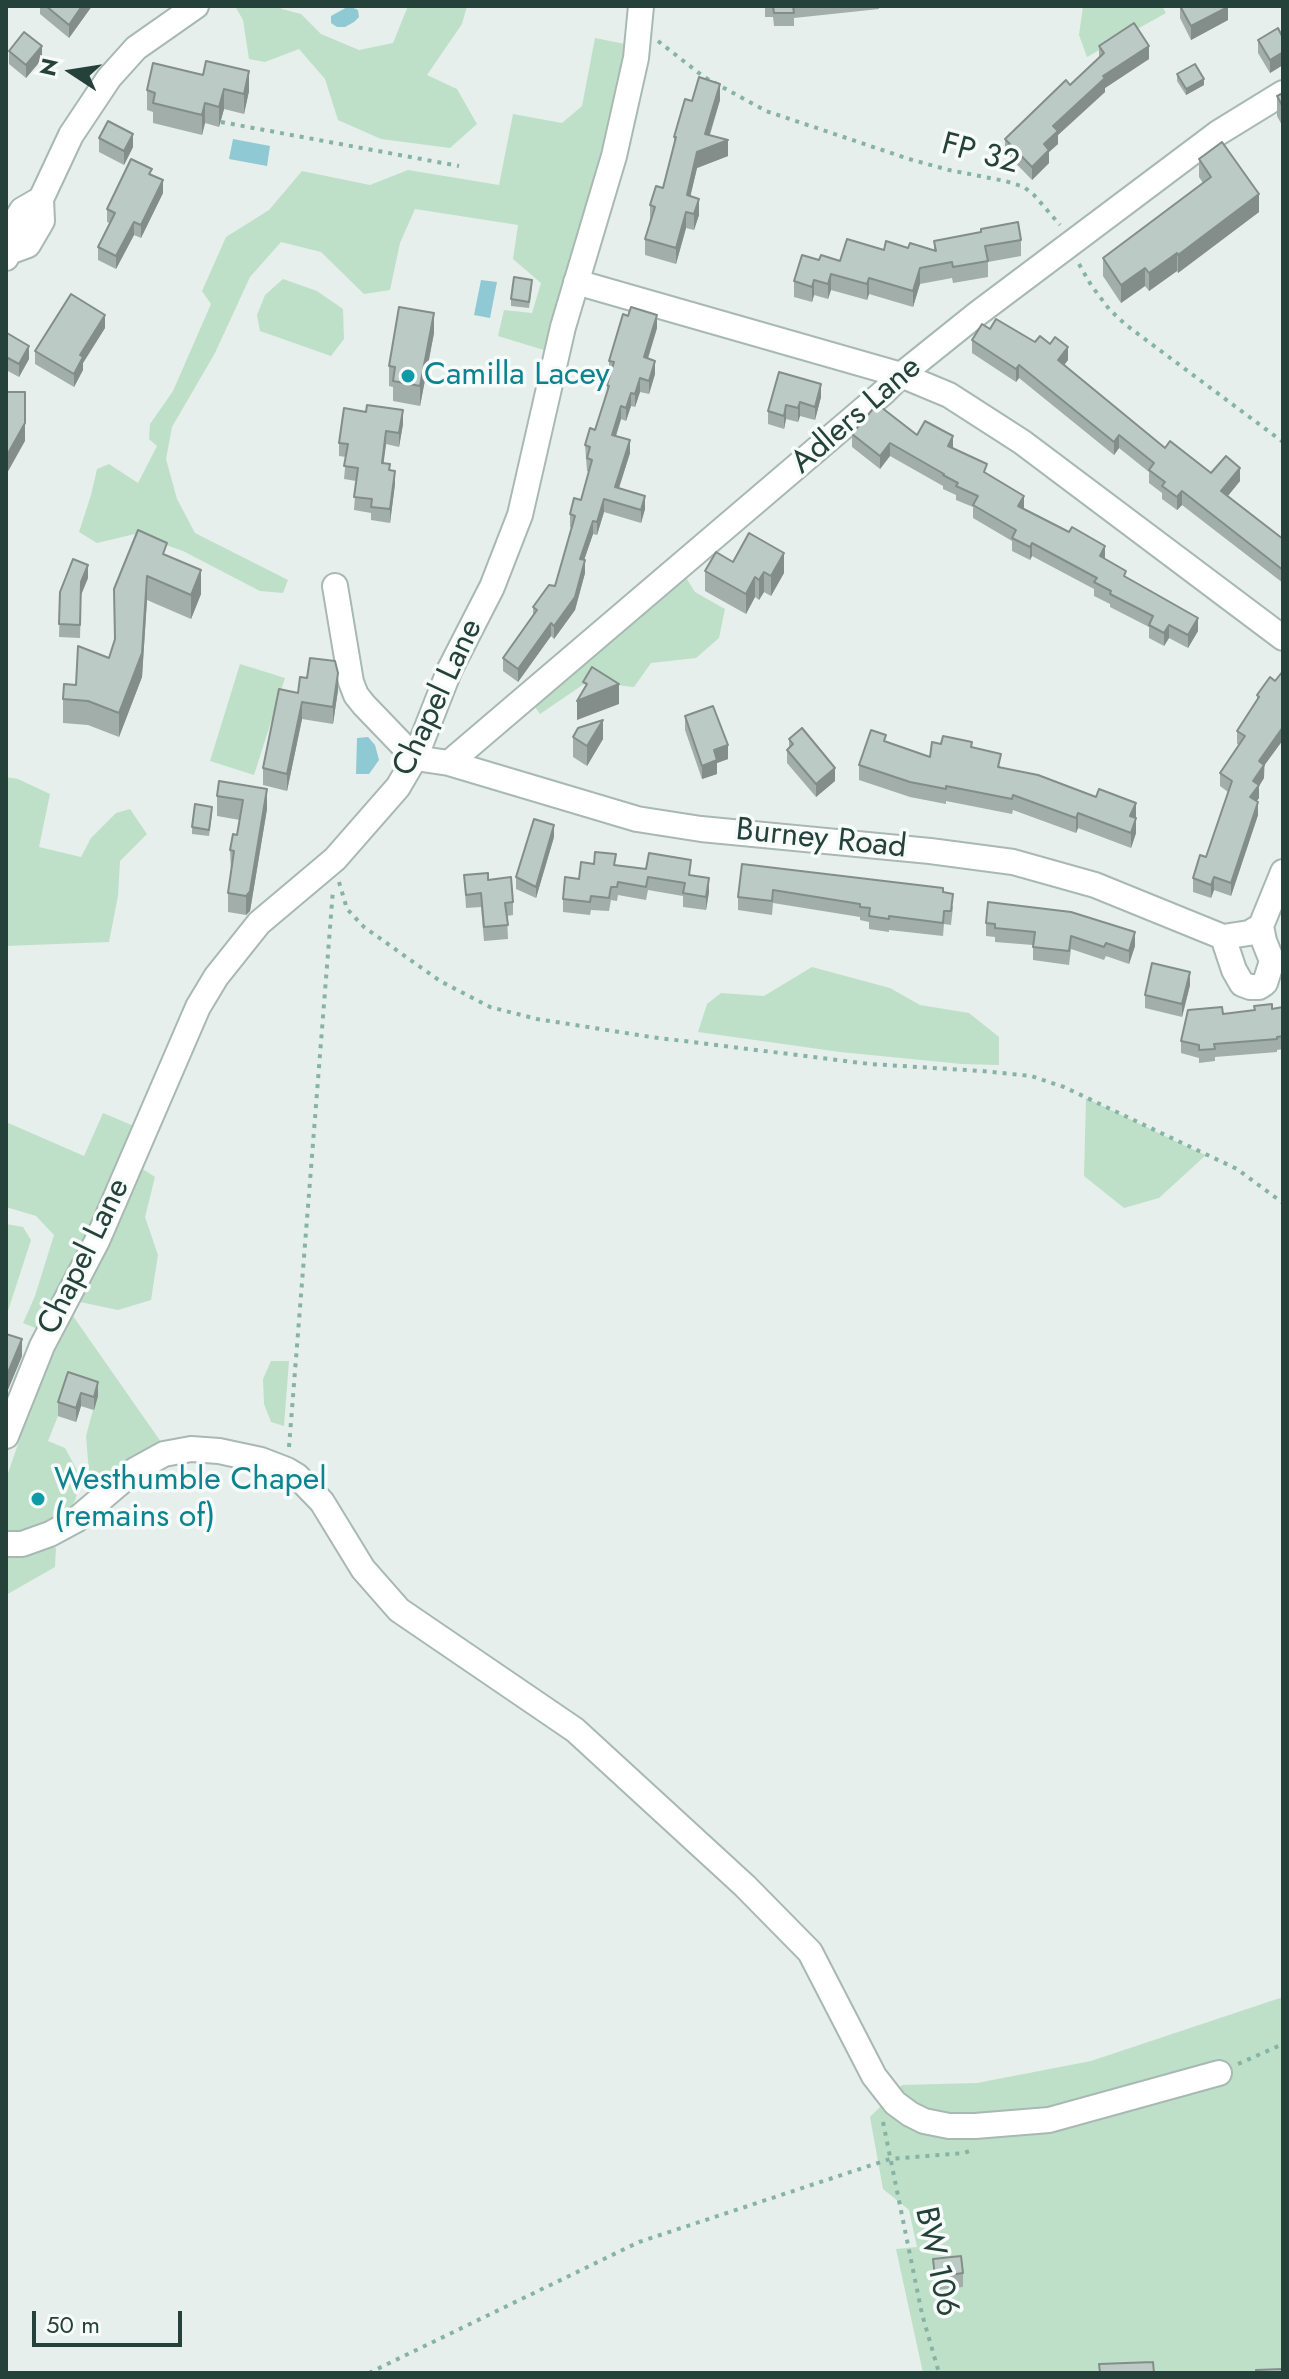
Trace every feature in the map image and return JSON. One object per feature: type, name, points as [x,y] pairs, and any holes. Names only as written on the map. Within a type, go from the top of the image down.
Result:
[{"type":"street","points":[[8,255],[28,245],[42,221],[41,199],[71,135],[98,92],[136,48],[196,6]]},
{"type":"street","name":"Chapel Lane","points":[[6,1436],[42,1346],[97,1241],[198,1007],[216,977],[259,923],[335,859],[398,787],[415,758],[450,669],[492,587],[520,515],[553,364],[614,156],[629,91],[640,15]]},
{"type":"street","name":"Adlers Lane","points":[[449,763],[849,423],[901,375],[1218,133],[1283,93]]},
{"type":"street","points":[[576,282],[901,375],[949,395],[1022,442],[1283,638]]},
{"type":"street","points":[[335,586],[351,682],[356,695],[415,758]]},
{"type":"street","name":"Burney Road","points":[[415,758],[449,763],[647,821],[1013,862],[1095,885],[1223,937]]},
{"type":"street","points":[[1261,926],[1249,933],[1223,937],[1234,970],[1242,984],[1250,987],[1265,983],[1272,961],[1261,926],[1283,872]]},
{"type":"street","points":[[6,1544],[22,1544],[63,1528],[135,1470],[164,1454],[191,1449],[219,1451],[261,1460],[287,1470],[322,1502],[363,1569],[399,1610],[575,1730],[745,1886],[810,1952],[884,2091],[910,2114],[924,2121],[949,2126],[1049,2120],[1219,2073]]},
{"type":"path","name":"FP 32","points":[[640,15],[669,51],[704,77],[766,111],[909,159],[1024,187],[1075,242],[1077,261],[1109,309],[1283,442]]},
{"type":"path","points":[[221,122],[459,166]]},
{"type":"path","points":[[335,859],[347,909],[364,927],[440,981],[490,1007],[537,1019],[651,1037],[870,1064],[1031,1076],[1064,1087],[1237,1169],[1283,1203]]},
{"type":"path","points":[[287,1470],[335,859]]},
{"type":"path","points":[[1219,2073],[1283,2044]]},
{"type":"path","points":[[369,2373],[639,2242],[890,2159],[964,2153],[978,2148]]},
{"type":"path","name":"BW 106","points":[[890,2159],[922,2314],[939,2373]]},
{"type":"green space","points":[[235,6],[278,6],[301,14],[321,34],[359,50],[393,43],[408,6],[467,6],[462,24],[427,75],[457,89],[477,124],[450,148],[381,139],[338,120],[325,79],[299,49],[265,62],[249,59],[243,20]]},
{"type":"green space","points":[[1083,6],[1162,6],[1166,13],[1087,57],[1079,35]]},
{"type":"green space","points":[[595,38],[630,45],[623,88],[547,351],[498,336],[504,310],[532,313],[541,283],[513,259],[518,225],[415,209],[400,243],[390,290],[364,294],[321,252],[281,242],[250,277],[215,353],[172,427],[166,459],[177,499],[195,533],[288,580],[283,593],[260,591],[183,551],[135,534],[97,543],[79,532],[97,469],[109,464],[138,483],[157,446],[149,439],[150,424],[173,391],[211,304],[202,291],[226,237],[269,210],[302,171],[370,185],[408,170],[499,185],[513,114],[562,123],[582,106]]},
{"type":"green space","points":[[283,279],[317,291],[343,309],[344,339],[331,356],[260,331],[257,315],[265,295]]},
{"type":"green space","points":[[683,573],[695,592],[725,609],[719,638],[696,658],[651,663],[634,687],[587,682],[540,714],[530,700]]},
{"type":"green space","points":[[240,664],[285,678],[254,775],[210,761]]},
{"type":"green space","points":[[6,777],[18,779],[50,794],[39,847],[81,857],[91,838],[116,813],[130,809],[147,834],[120,861],[118,896],[109,942],[6,946]]},
{"type":"green space","points":[[812,967],[890,988],[920,1005],[969,1013],[999,1037],[999,1065],[840,1052],[698,1032],[707,1004],[721,993],[764,996]]},
{"type":"green space","points":[[1086,1098],[1206,1155],[1159,1198],[1124,1208],[1084,1176]]},
{"type":"green space","points":[[103,1113],[139,1128],[40,1330],[23,1323],[54,1235],[36,1216],[6,1207],[6,1122],[84,1156]]},
{"type":"green space","points":[[141,1168],[155,1177],[145,1217],[158,1255],[151,1300],[118,1310],[80,1302],[111,1240]]},
{"type":"green space","points":[[6,1224],[23,1227],[31,1240],[6,1317]]},
{"type":"green space","points":[[73,1316],[161,1442],[123,1467],[91,1497],[86,1436],[93,1410],[81,1406],[76,1422],[58,1416],[48,1441],[65,1448],[78,1472],[76,1498],[69,1513],[34,1532],[8,1531],[6,1479],[39,1383]]},
{"type":"green space","points":[[271,1361],[289,1361],[284,1426],[271,1422],[264,1404],[263,1379]]},
{"type":"green space","points":[[37,1547],[56,1548],[55,1567],[6,1595],[6,1557]]},
{"type":"green space","points":[[1283,1997],[1283,2373],[923,2373],[896,2249],[917,2247],[909,2210],[883,2189],[870,2117],[902,2085],[977,2083],[1091,2061]]},
{"type":"water","points":[[349,6],[358,10],[359,17],[354,22],[345,27],[331,23],[331,16]]},
{"type":"water","points":[[233,139],[270,146],[267,166],[229,159]]},
{"type":"water","points":[[481,280],[497,282],[490,318],[474,315]]},
{"type":"water","points":[[368,737],[375,745],[379,760],[369,774],[356,774],[357,738]]},
{"type":"building","points":[[46,6],[82,6],[69,25]]},
{"type":"building","points":[[773,6],[793,6],[794,13],[774,13]]},
{"type":"building","points":[[1180,6],[1228,6],[1228,7],[1191,26]]},
{"type":"building","points":[[1134,23],[1149,46],[1103,76],[1105,78],[1053,126],[1058,131],[1044,144],[1049,150],[1032,167],[1005,139],[1066,80],[1070,85],[1104,53],[1099,46]]},
{"type":"building","points":[[1278,28],[1283,38],[1283,52],[1270,60],[1258,40]]},
{"type":"building","points":[[24,32],[42,46],[26,65],[9,51]]},
{"type":"building","points":[[206,61],[249,71],[244,94],[224,89],[219,107],[205,103],[202,115],[153,103],[155,93],[147,90],[153,63],[203,75]]},
{"type":"building","points":[[1195,64],[1204,79],[1186,89],[1177,74]]},
{"type":"building","points":[[699,77],[720,84],[705,134],[728,140],[697,152],[687,195],[699,199],[694,214],[686,212],[676,248],[645,239],[655,207],[650,205],[656,186],[663,188],[685,99],[692,101]]},
{"type":"building","points":[[1283,93],[1283,107],[1277,96]]},
{"type":"building","points":[[108,121],[133,134],[124,151],[99,138]]},
{"type":"building","points":[[1222,142],[1259,194],[1178,255],[1149,273],[1145,268],[1121,285],[1103,258],[1211,177],[1199,159]]},
{"type":"building","points":[[131,159],[152,169],[149,174],[163,180],[141,225],[134,222],[116,256],[98,247],[115,213],[107,209]]},
{"type":"building","points":[[1018,222],[1021,240],[985,246],[988,261],[953,267],[952,262],[920,268],[913,291],[869,278],[867,284],[831,274],[828,284],[814,280],[812,287],[794,281],[802,255],[819,260],[821,255],[840,261],[847,239],[884,250],[886,241],[908,248],[910,243],[936,251],[934,241]]},
{"type":"building","points":[[514,277],[532,280],[529,302],[511,299]]},
{"type":"building","points":[[71,294],[105,315],[80,355],[83,357],[74,374],[35,351]]},
{"type":"building","name":"Camilla Lacey","points":[[399,307],[434,313],[420,386],[393,381],[395,367],[389,366]]},
{"type":"building","points":[[631,307],[657,315],[644,357],[655,361],[649,381],[640,378],[626,408],[621,406],[612,435],[630,440],[615,487],[645,496],[641,510],[604,499],[580,559],[585,560],[575,597],[554,626],[551,623],[518,669],[503,658],[537,610],[533,607],[549,585],[555,586],[575,516],[570,514],[574,498],[581,500],[592,460],[587,458],[590,447],[585,445],[590,428],[595,430],[609,386],[614,362],[609,361],[623,314],[628,316]]},
{"type":"building","points":[[996,319],[1035,342],[1040,336],[1050,344],[1055,337],[1068,347],[1058,360],[1165,448],[1170,441],[1211,473],[1226,456],[1240,468],[1221,491],[1283,539],[1283,570],[1182,491],[1177,497],[1162,486],[1165,482],[1149,470],[1154,463],[1119,435],[1114,442],[1019,365],[1016,369],[972,340],[982,324],[990,329]]},
{"type":"building","points":[[7,333],[29,346],[19,364],[6,357]]},
{"type":"building","points":[[779,372],[821,384],[815,407],[800,402],[798,408],[786,405],[784,416],[768,411]]},
{"type":"building","points":[[6,392],[25,392],[25,423],[6,457]]},
{"type":"building","points":[[877,404],[917,435],[925,421],[953,436],[948,446],[987,464],[984,472],[1024,496],[1018,506],[1069,532],[1072,527],[1105,546],[1100,556],[1126,571],[1124,576],[1198,618],[1188,635],[1169,625],[1164,633],[1149,625],[1153,616],[1110,594],[1111,591],[1094,582],[1097,578],[1032,543],[1030,547],[1012,538],[1016,530],[973,505],[978,496],[956,486],[958,483],[944,474],[890,443],[880,456],[852,434]]},
{"type":"building","points":[[367,405],[403,410],[399,433],[386,431],[382,463],[390,464],[389,470],[395,471],[390,509],[371,507],[372,499],[354,497],[358,468],[344,466],[348,444],[339,443],[344,408],[366,412]]},
{"type":"building","points":[[138,530],[167,543],[163,554],[201,570],[191,595],[147,576],[142,653],[119,713],[88,701],[63,699],[64,684],[76,685],[78,646],[109,658],[115,639],[114,589]]},
{"type":"building","points":[[749,533],[784,553],[771,576],[764,572],[759,580],[755,577],[746,594],[705,571],[716,552],[733,562]]},
{"type":"building","points":[[73,559],[88,565],[81,582],[80,625],[59,624],[60,592]]},
{"type":"building","points":[[310,658],[335,661],[338,673],[333,707],[302,702],[287,774],[263,768],[279,689],[298,693],[300,677],[307,678]]},
{"type":"building","points":[[592,667],[619,684],[577,701],[587,684],[583,682]]},
{"type":"building","points":[[1283,671],[1283,727],[1259,761],[1264,765],[1253,781],[1259,785],[1250,797],[1258,802],[1231,883],[1214,877],[1211,885],[1193,878],[1200,855],[1206,857],[1232,781],[1220,773],[1245,736],[1237,731],[1259,697],[1257,695],[1270,677],[1275,681]]},
{"type":"building","points":[[713,706],[728,745],[714,750],[717,760],[702,766],[685,716]]},
{"type":"building","points":[[603,720],[587,746],[573,737],[578,728]]},
{"type":"building","points":[[802,728],[835,768],[816,784],[787,750],[793,744],[789,739]]},
{"type":"building","points":[[871,730],[886,735],[884,741],[930,757],[932,742],[941,744],[943,736],[972,742],[971,747],[1001,754],[998,767],[1038,775],[1096,797],[1099,789],[1136,803],[1130,816],[1136,818],[1131,833],[1078,813],[1076,818],[1013,795],[1012,799],[910,782],[859,765]]},
{"type":"building","points":[[219,781],[267,789],[250,891],[246,896],[228,893],[234,851],[230,850],[233,834],[237,835],[243,800],[217,796]]},
{"type":"building","points":[[195,804],[212,807],[209,830],[192,827]]},
{"type":"building","points":[[534,819],[554,825],[536,887],[516,877]]},
{"type":"building","points":[[595,852],[616,854],[614,865],[646,869],[649,853],[691,860],[689,875],[709,878],[706,897],[683,893],[685,883],[648,877],[646,887],[618,882],[617,887],[611,887],[609,898],[591,896],[590,902],[563,899],[565,877],[579,879],[581,862],[594,864]]},
{"type":"building","points":[[742,864],[943,888],[943,892],[953,894],[951,911],[944,911],[943,923],[869,916],[870,908],[860,907],[860,904],[773,890],[772,901],[738,897]]},
{"type":"building","points":[[488,873],[488,880],[511,877],[513,902],[505,903],[508,925],[484,927],[481,893],[466,895],[464,875]]},
{"type":"building","points":[[988,902],[1071,912],[1135,932],[1129,951],[1071,936],[1069,951],[1033,947],[1035,932],[995,928],[995,924],[986,923]]},
{"type":"building","points":[[1152,963],[1190,972],[1182,1004],[1145,995]]},
{"type":"building","points":[[1272,1004],[1272,1009],[1283,1007],[1283,1036],[1277,1039],[1214,1044],[1215,1049],[1199,1050],[1199,1045],[1181,1041],[1188,1010],[1222,1007],[1223,1014],[1255,1010],[1254,1006]]},
{"type":"building","points":[[6,1334],[22,1339],[7,1375],[6,1374]]},
{"type":"building","points":[[68,1372],[98,1382],[94,1397],[81,1393],[76,1408],[58,1402]]},
{"type":"building","points":[[961,2256],[963,2273],[935,2277],[933,2259]]},
{"type":"building","points":[[1153,2362],[1154,2373],[1100,2373],[1099,2364]]},
{"type":"building","points":[[1283,2369],[1283,2373],[1256,2373],[1256,2370]]},
{"type":"place","name":"Camilla Lacey","points":[[408,376]]},
{"type":"place","name":"Westhumble Chapel (remains of)","points":[[38,1499]]}]
